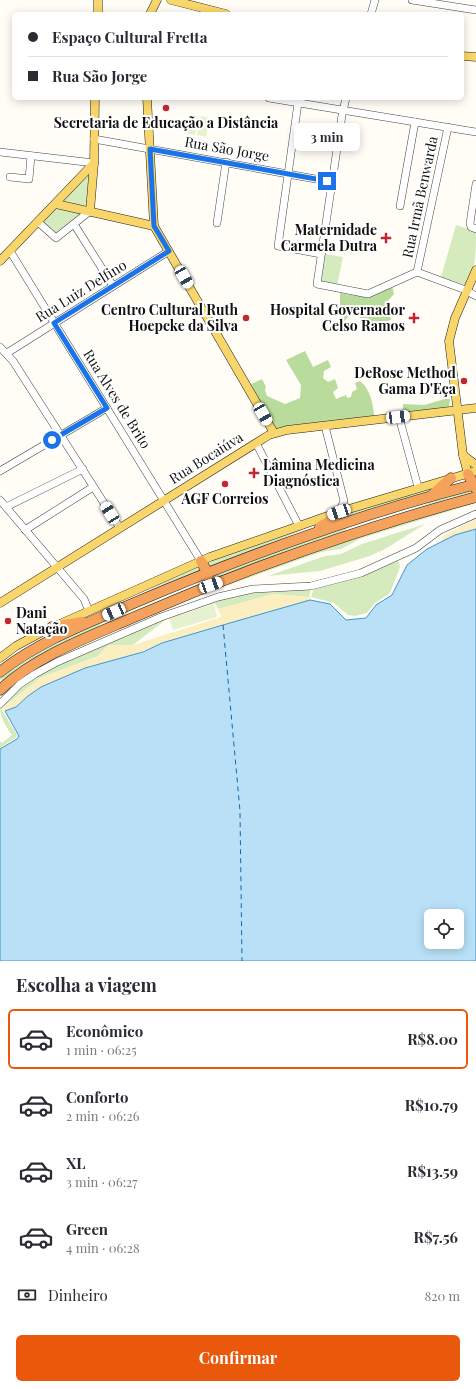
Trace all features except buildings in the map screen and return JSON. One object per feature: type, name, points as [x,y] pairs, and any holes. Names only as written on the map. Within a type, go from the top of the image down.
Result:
[{"type":"highway","points":[[0,672],[32,650],[99,618],[207,572],[302,537],[432,496],[475,486],[470,470]]},
{"type":"highway","points":[[432,496],[451,478]]},
{"type":"highway","points":[[2,687],[20,674],[44,660],[104,630],[204,587],[352,535],[476,497]]},
{"type":"highway","points":[[302,537],[326,524],[339,512]]},
{"type":"highway","points":[[352,535],[350,528],[359,519]]},
{"type":"highway","points":[[201,561],[207,572],[208,578],[204,587]]},
{"type":"highway","points":[[52,628],[99,618]]},
{"type":"main road","points":[[98,0],[98,12]]},
{"type":"main road","points":[[151,12],[157,0]]},
{"type":"main road","points":[[171,0],[218,12]]},
{"type":"main road","points":[[464,56],[476,58]]},
{"type":"main road","points":[[90,211],[94,163],[95,100]]},
{"type":"main road","points":[[147,100],[154,226],[274,433]]},
{"type":"main road","points":[[0,261],[94,163]]},
{"type":"main road","points":[[62,197],[62,202],[65,206]]},
{"type":"main road","points":[[56,204],[154,226]]},
{"type":"main road","points":[[0,658],[16,646],[52,628],[201,561],[339,512],[451,478],[470,470],[463,455],[449,341],[455,318],[476,270]]},
{"type":"main road","name":"Rua Bocaiúva","points":[[0,603],[256,442],[274,433],[476,408]]},
{"type":"main road","points":[[463,455],[476,465]]},
{"type":"street","points":[[372,12],[376,0]]},
{"type":"street","points":[[412,0],[476,10]]},
{"type":"street","points":[[288,100],[298,103],[476,132]]},
{"type":"street","points":[[346,100],[321,254],[318,284],[368,294],[417,272],[467,291],[476,296]]},
{"type":"street","points":[[298,103],[278,246],[321,254]]},
{"type":"street","points":[[400,206],[415,122]]},
{"type":"street","name":"Rua Irmã Benwarda","points":[[417,272],[448,127]]},
{"type":"street","name":"Rua São Jorge","points":[[94,138],[332,182]]},
{"type":"street","points":[[0,152],[94,163]]},
{"type":"street","points":[[10,177],[29,179],[31,156]]},
{"type":"street","points":[[217,223],[226,162]]},
{"type":"street","points":[[476,184],[470,223],[471,227],[476,229]]},
{"type":"street","points":[[38,222],[56,238],[90,211]]},
{"type":"street","points":[[74,224],[113,286]]},
{"type":"street","name":"Rua Alves de Brito","points":[[10,251],[201,561]]},
{"type":"street","name":"Rua Luiz Delfino","points":[[7,353],[169,251]]},
{"type":"street","points":[[0,346],[7,353],[120,528]]},
{"type":"street","points":[[0,471],[107,408]]},
{"type":"street","points":[[398,417],[418,488]]},
{"type":"street","points":[[325,426],[344,501],[339,512]]},
{"type":"street","points":[[256,442],[300,526]]},
{"type":"street","points":[[6,507],[82,469]]},
{"type":"street","points":[[25,530],[93,487]]},
{"type":"street","points":[[0,500],[56,568],[84,599],[90,611]]},
{"type":"street","points":[[0,704],[16,688],[34,674],[57,662],[155,619],[228,594],[254,589],[311,586],[361,573],[416,548],[440,530],[476,514]]},
{"type":"green space","points":[[190,115],[199,118],[195,135],[186,133]]},
{"type":"green space","points":[[201,116],[210,118],[206,137],[197,135]]},
{"type":"green space","points":[[90,171],[88,211],[55,234],[43,222]]},
{"type":"green space","points":[[456,225],[476,231],[474,268],[466,285],[441,277]]},
{"type":"green space","points":[[325,254],[343,257],[337,286],[320,283]]},
{"type":"green space","points":[[392,286],[394,294],[386,303],[391,320],[371,325],[358,316],[356,307],[342,324],[340,313],[340,293],[361,296],[378,292]]},
{"type":"green space","points":[[305,351],[313,367],[328,360],[331,367],[324,371],[323,378],[328,382],[335,379],[338,388],[333,392],[336,399],[346,395],[347,398],[351,397],[352,392],[357,389],[355,383],[360,381],[369,393],[374,417],[275,430],[251,384],[262,379],[266,387],[265,390],[267,396],[285,404],[300,398],[301,385],[286,360]]},
{"type":"green space","points":[[450,399],[449,408],[408,414],[403,410],[403,404],[424,405]]},
{"type":"green space","points":[[442,484],[430,493],[329,525],[341,515]]},
{"type":"green space","points":[[471,488],[475,494],[354,529],[425,505],[433,500]]},
{"type":"green space","points":[[476,500],[476,503],[362,538],[341,549],[321,552],[189,599],[276,564]]},
{"type":"green space","points":[[317,523],[274,543],[208,568],[206,562]]},
{"type":"green space","points":[[425,524],[385,549],[370,556],[320,571],[268,576],[325,556],[341,554],[362,544]]},
{"type":"green space","points":[[347,527],[345,531],[346,533],[215,579],[213,574]]},
{"type":"green space","points":[[397,561],[399,562],[400,567],[390,593],[375,603],[367,613],[355,616],[348,615],[334,603],[311,597],[314,588],[357,578]]},
{"type":"green space","points":[[198,565],[201,570],[118,601]]},
{"type":"green space","points":[[202,578],[203,580],[102,623],[88,635],[4,681],[0,680],[0,678],[31,655],[102,621]]},
{"type":"green space","points":[[311,589],[309,597],[273,594],[218,609],[215,603],[168,618],[133,645],[109,645],[98,656],[40,678],[1,709],[18,736],[0,748],[0,741],[2,743],[12,735],[2,719],[0,708],[12,693],[38,676],[73,657],[156,622],[228,597],[258,591]]},
{"type":"green space","points":[[214,604],[217,617],[173,630],[169,618]]},
{"type":"sand","points":[[476,519],[476,529],[455,535],[440,543],[443,536]]},
{"type":"sand","points":[[273,594],[311,597],[310,600],[162,643],[20,702],[16,707],[5,711],[2,709],[40,678],[98,656],[109,645],[133,645],[221,617],[218,609]]},
{"type":"water","points":[[476,529],[476,961],[0,961],[0,749],[17,739],[19,736],[5,711],[16,707],[41,687],[85,668],[143,652],[162,643],[310,600],[330,604],[346,620],[366,618],[376,605],[392,595],[407,565],[427,549],[455,535]]},
{"type":"ferry route","points":[[223,625],[240,811],[242,961]]},
{"type":"place","name":"Secretaria de Educação a Distância","points":[[166,108]]},
{"type":"place","name":"Maternidade Carmela Dutra","points":[[386,238]]},
{"type":"place","name":"Centro Cultural Ruth Hoepcke da Silva","points":[[246,318]]},
{"type":"place","name":"Hospital Governador Celso Ramos","points":[[414,318]]},
{"type":"place","name":"DeRose Method Gama D'Eça","points":[[464,381]]},
{"type":"place","name":"Lâmina Medicina Diagnóstica","points":[[254,473]]},
{"type":"place","name":"AGF Correios","points":[[225,484]]},
{"type":"place","name":"Dani Natação","points":[[8,621]]},
{"type":"route","points":[[52,440],[107,408],[54,323],[169,251],[154,226],[150,149],[327,181]]}]
